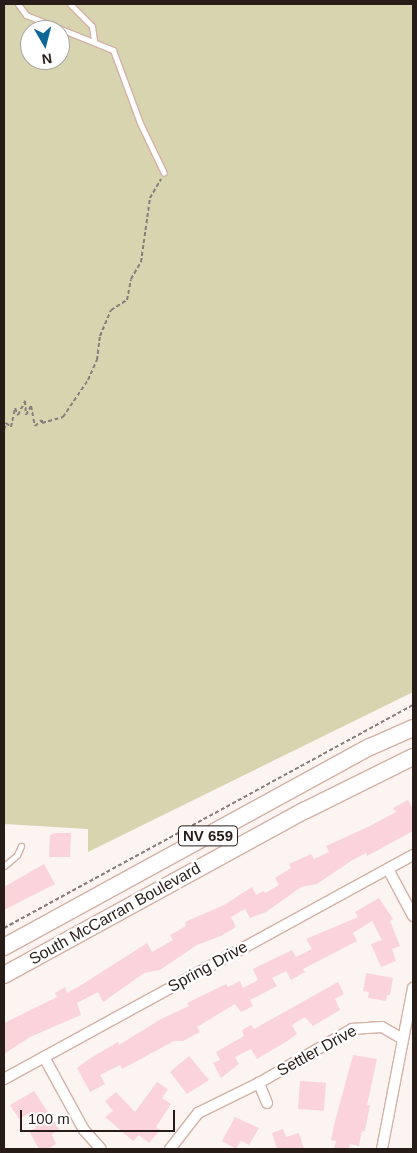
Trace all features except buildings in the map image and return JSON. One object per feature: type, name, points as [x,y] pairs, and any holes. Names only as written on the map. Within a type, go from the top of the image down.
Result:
[{"type":"main road","name":"South McCarran Boulevard","points":[[4,947],[353,756],[413,728]]},
{"type":"main road","name":"South McCarran Boulevard","points":[[4,975],[306,810],[413,757]]},
{"type":"street","name":"Spring Drive","points":[[4,1079],[413,855]]},
{"type":"street","points":[[388,869],[413,916]]},
{"type":"street","points":[[382,1149],[413,988]]},
{"type":"street","name":"Settler Drive","points":[[170,1149],[178,1136],[198,1113],[258,1083],[352,1029],[382,1027],[403,1039]]},
{"type":"street","points":[[44,1057],[84,1130],[101,1149]]},
{"type":"street","name":"Settler Drive","points":[[258,1083],[267,1103]]},
{"type":"lane","points":[[18,4],[26,15],[78,38],[94,40],[113,50],[140,123],[164,173]]},
{"type":"lane","points":[[70,4],[92,26],[94,40]]},
{"type":"lane","points":[[4,866],[17,856],[21,846]]},
{"type":"path","points":[[4,430],[6,423],[10,427],[15,408],[18,415],[25,401],[26,415],[31,406],[35,426],[42,420],[42,423],[63,417],[88,380],[97,360],[100,336],[111,310],[127,300],[131,279],[142,262],[150,198],[164,173]]},
{"type":"path","points":[[4,928],[413,705]]},
{"type":"shaded area","points":[[4,4],[413,4],[413,692],[88,852],[88,829],[4,824]]}]
